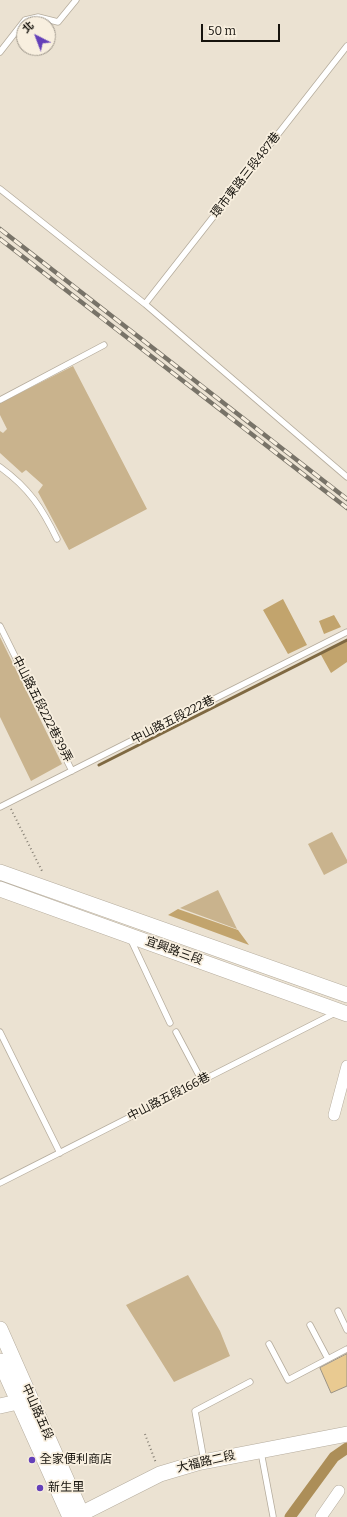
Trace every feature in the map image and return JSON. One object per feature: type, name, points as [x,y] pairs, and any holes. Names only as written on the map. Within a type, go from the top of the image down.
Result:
[{"type":"street","name":"宜興路三段","points":[[0,872],[347,995]]},
{"type":"street","name":"宜興路三段","points":[[0,889],[344,1012]]},
{"type":"street","points":[[334,1115],[347,1066]]},
{"type":"street","name":"中山路五段","points":[[0,1329],[25,1401],[77,1516]]},
{"type":"street","name":"中山路五段","points":[[0,1361],[25,1401]]},
{"type":"street","points":[[0,1406],[25,1401]]},
{"type":"street","name":"大福路二段","points":[[77,1516],[160,1474],[204,1461],[347,1434]]},
{"type":"street","points":[[322,1517],[339,1491]]},
{"type":"lane","points":[[0,52],[25,20],[38,17],[58,22],[76,0]]},
{"type":"lane","name":"環市東路三段487巷","points":[[145,304],[347,46]]},
{"type":"lane","points":[[0,189],[145,304],[347,477]]},
{"type":"lane","points":[[0,400],[104,345]]},
{"type":"lane","points":[[0,467],[17,480],[44,511],[58,539]]},
{"type":"lane","name":"中山路五段222巷39弄","points":[[0,626],[72,771]]},
{"type":"lane","name":"中山路五段222巷","points":[[0,808],[347,632]]},
{"type":"lane","points":[[129,934],[170,1023]]},
{"type":"lane","name":"中山路五段166巷","points":[[0,1183],[202,1081],[344,1012]]},
{"type":"lane","points":[[0,1032],[60,1153]]},
{"type":"lane","points":[[176,1032],[202,1081]]},
{"type":"lane","points":[[338,1311],[347,1330]]},
{"type":"lane","points":[[310,1324],[328,1359]]},
{"type":"lane","points":[[269,1344],[288,1380],[347,1350]]},
{"type":"lane","points":[[204,1461],[195,1411],[250,1382]]},
{"type":"lane","points":[[260,1450],[273,1516]]},
{"type":"path","points":[[8,803],[52,891]]},
{"type":"path","points":[[144,1434],[160,1474]]},
{"type":"shaded area","points":[[73,366],[147,509],[69,550],[38,492],[43,485],[26,470],[22,473],[0,453],[0,431],[3,433],[7,429],[0,415],[0,403]]},
{"type":"shaded area","points":[[283,599],[307,645],[288,654],[263,610]]},
{"type":"shaded area","points":[[334,615],[341,627],[324,634],[319,621]]},
{"type":"shaded area","points":[[0,637],[62,764],[31,781],[0,717]]},
{"type":"shaded area","points":[[347,639],[347,662],[331,673],[320,653]]},
{"type":"shaded area","points":[[332,832],[347,860],[347,863],[324,875],[308,844]]},
{"type":"shaded area","points":[[218,890],[237,929],[180,908]]},
{"type":"shaded area","points":[[178,909],[238,930],[249,945],[168,915]]},
{"type":"shaded area","points":[[188,1275],[220,1331],[230,1356],[174,1382],[126,1305]]},
{"type":"building","points":[[347,1354],[347,1386],[331,1393],[320,1368]]},
{"type":"waterway","points":[[99,765],[347,640]]},
{"type":"waterway","points":[[290,1517],[334,1457],[347,1448]]},
{"type":"railway","points":[[0,229],[347,499]]},
{"type":"railway","points":[[0,239],[347,508]]},
{"type":"place","name":"全家便利商店","points":[[32,1460]]},
{"type":"place","name":"新生里","points":[[40,1488]]}]
